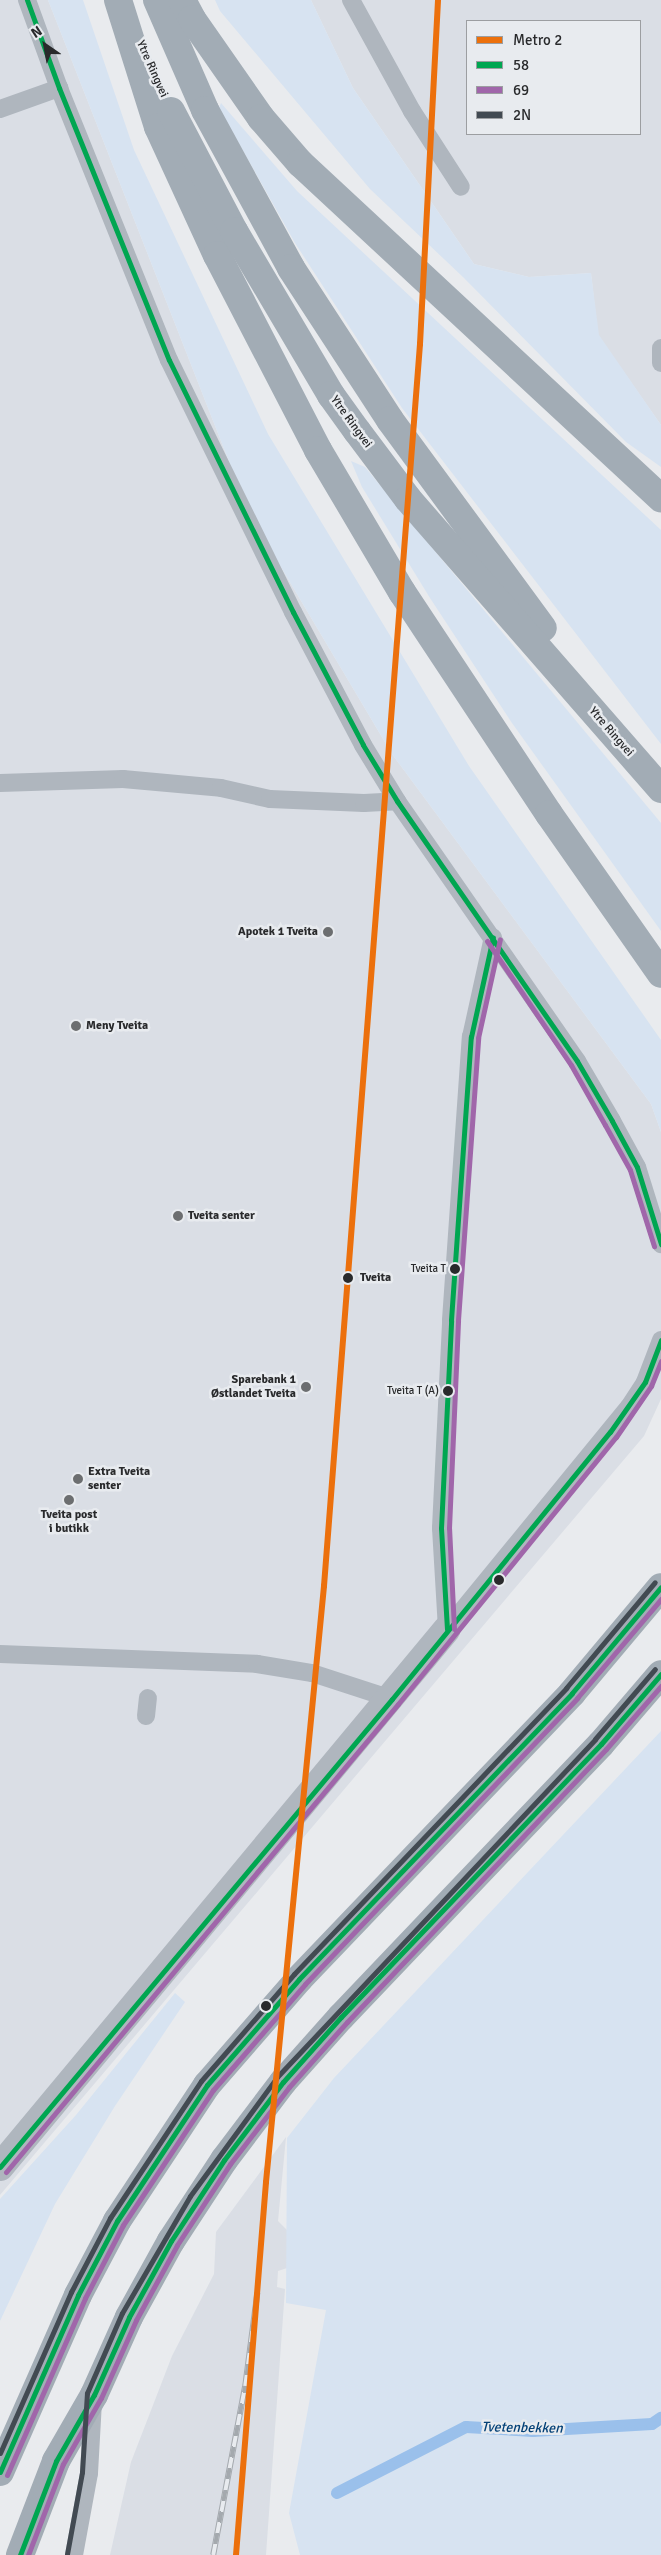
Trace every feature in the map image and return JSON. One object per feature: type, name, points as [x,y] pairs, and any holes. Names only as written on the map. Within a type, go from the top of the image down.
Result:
[{"type":"main road","name":"Ytre Ringvei","points":[[119,0],[184,138],[234,231],[336,402],[408,498],[661,789]]},
{"type":"main road","points":[[119,0],[158,127],[217,255],[318,450],[402,592],[549,814],[661,974]]},
{"type":"main road","name":"Ytre Ringvei","points":[[157,0],[233,166],[328,328],[432,480],[661,789]]},
{"type":"main road","points":[[182,0],[192,19],[261,118],[300,163],[661,499]]},
{"type":"main road","points":[[0,2472],[78,2296],[117,2220],[207,2084],[299,1979],[572,1693],[661,1587]]},
{"type":"main road","points":[[20,2555],[56,2461],[94,2395],[129,2317],[171,2241],[224,2160],[278,2089],[348,2009],[601,1744],[661,1674]]},
{"type":"street","points":[[0,2167],[392,1699],[447,1629]]},
{"type":"lane","points":[[27,0],[58,88],[132,274],[196,419],[293,612],[363,745],[397,801],[493,937],[577,1061],[637,1167],[661,1244]]},
{"type":"lane","points":[[351,0],[412,111],[461,187]]},
{"type":"lane","points":[[0,109],[58,88]]},
{"type":"lane","points":[[661,348],[661,363]]},
{"type":"lane","points":[[0,783],[123,779],[221,788],[270,799],[364,803],[397,801]]},
{"type":"lane","points":[[447,1629],[441,1528],[451,1320],[471,1037],[493,937]]},
{"type":"lane","points":[[447,1629],[629,1407],[645,1382],[661,1340]]},
{"type":"lane","points":[[0,1654],[257,1664],[312,1673],[392,1699]]},
{"type":"lane","points":[[146,1716],[148,1698]]},
{"type":"lane","points":[[74,2555],[89,2473],[94,2395]]},
{"type":"shaded area","points":[[0,0],[48,0],[250,515],[392,754],[651,1104],[661,1132],[661,1399],[644,1436],[0,2195]]},
{"type":"shaded area","points":[[48,0],[83,0],[134,150],[268,434],[469,766],[661,1040],[661,1132],[651,1104],[392,754],[250,515]]},
{"type":"shaded area","points":[[215,0],[311,0],[353,88],[474,264],[529,277],[591,273],[599,335],[661,425],[661,467],[626,442],[463,277],[370,189],[220,11]]},
{"type":"shaded area","points":[[311,0],[661,0],[661,425],[598,335],[591,273],[529,277],[474,264],[353,88]]},
{"type":"shaded area","points":[[221,103],[297,191],[661,530],[661,744],[402,408],[295,243],[219,108]]},
{"type":"shaded area","points":[[351,461],[365,467],[661,823],[661,931],[512,723],[430,598],[362,487]]},
{"type":"shaded area","points":[[661,1731],[661,2555],[300,2555],[289,2513],[326,2310],[286,2303],[287,2138],[334,2078]]},
{"type":"shaded area","points":[[175,1993],[185,2002],[115,2106],[55,2204],[0,2321],[0,2199],[76,2115]]},
{"type":"shaded area","points":[[286,2137],[278,2221],[288,2231],[287,2268],[278,2271],[277,2287],[285,2289],[266,2555],[110,2555],[131,2462],[172,2356],[214,2274],[216,2232]]},
{"type":"waterway","name":"Tvetenbekken","points":[[337,2493],[466,2427],[533,2431],[652,2424],[661,2418]]},
{"type":"railway","points":[[213,2555],[245,2386],[257,2293]]},
{"type":"metro line","name":"2","points":[[236,2555],[266,2182],[324,1586],[420,344],[438,0]]},
{"type":"transit line","name":"58","points":[[27,0],[59,88],[169,360],[293,612],[363,745],[397,801],[577,1061],[612,1121],[637,1167],[661,1244]]},
{"type":"transit line","name":"58","points":[[447,1629],[441,1528],[451,1320],[471,1037],[493,937]]},
{"type":"transit line","name":"69","points":[[454,1629],[449,1528],[458,1320],[478,1038],[500,939]]},
{"type":"transit line","name":"69","points":[[487,941],[571,1065],[630,1170],[654,1246]]},
{"type":"transit line","name":"58","points":[[0,2167],[392,1699],[610,1432],[645,1382],[661,1340]]},
{"type":"transit line","name":"69","points":[[6,2172],[398,1704],[616,1437],[651,1386],[661,1361]]},
{"type":"transit line","name":"2N","points":[[0,2453],[71,2292],[110,2218],[201,2081],[294,1974],[566,1688],[655,1582]]},
{"type":"transit line","name":"58","points":[[0,2472],[78,2295],[117,2221],[207,2085],[299,1979],[572,1693],[661,1587]]},
{"type":"transit line","name":"69","points":[[7,2475],[85,2298],[123,2225],[213,2090],[305,1984],[577,1698],[661,1599]]},
{"type":"transit line","name":"2N","points":[[67,2554],[82,2472],[87,2393],[122,2313],[190,2196],[277,2077],[595,1739],[655,1669]]},
{"type":"transit line","name":"58","points":[[20,2555],[56,2461],[94,2395],[129,2317],[171,2241],[224,2160],[283,2082],[341,2017],[601,1744],[661,1674]]},
{"type":"transit line","name":"69","points":[[28,2555],[63,2464],[101,2398],[136,2320],[177,2245],[230,2164],[289,2087],[347,2022],[606,1749],[661,1686]]},
{"type":"place","name":"Apotek 1 Tveita","points":[[328,932]]},
{"type":"place","name":"Meny Tveita","points":[[76,1026]]},
{"type":"place","name":"Tveita senter","points":[[178,1216]]},
{"type":"place","name":"Tveita T","points":[[455,1269]]},
{"type":"place","name":"Tveita","points":[[348,1278]]},
{"type":"place","name":"Sparebank 1 Østlandet Tveita","points":[[306,1387]]},
{"type":"place","name":"Tveita T (A)","points":[[448,1391]]},
{"type":"place","name":"Extra Tveita senter","points":[[78,1479]]},
{"type":"place","name":"Tveita post i butikk","points":[[69,1500]]}]
